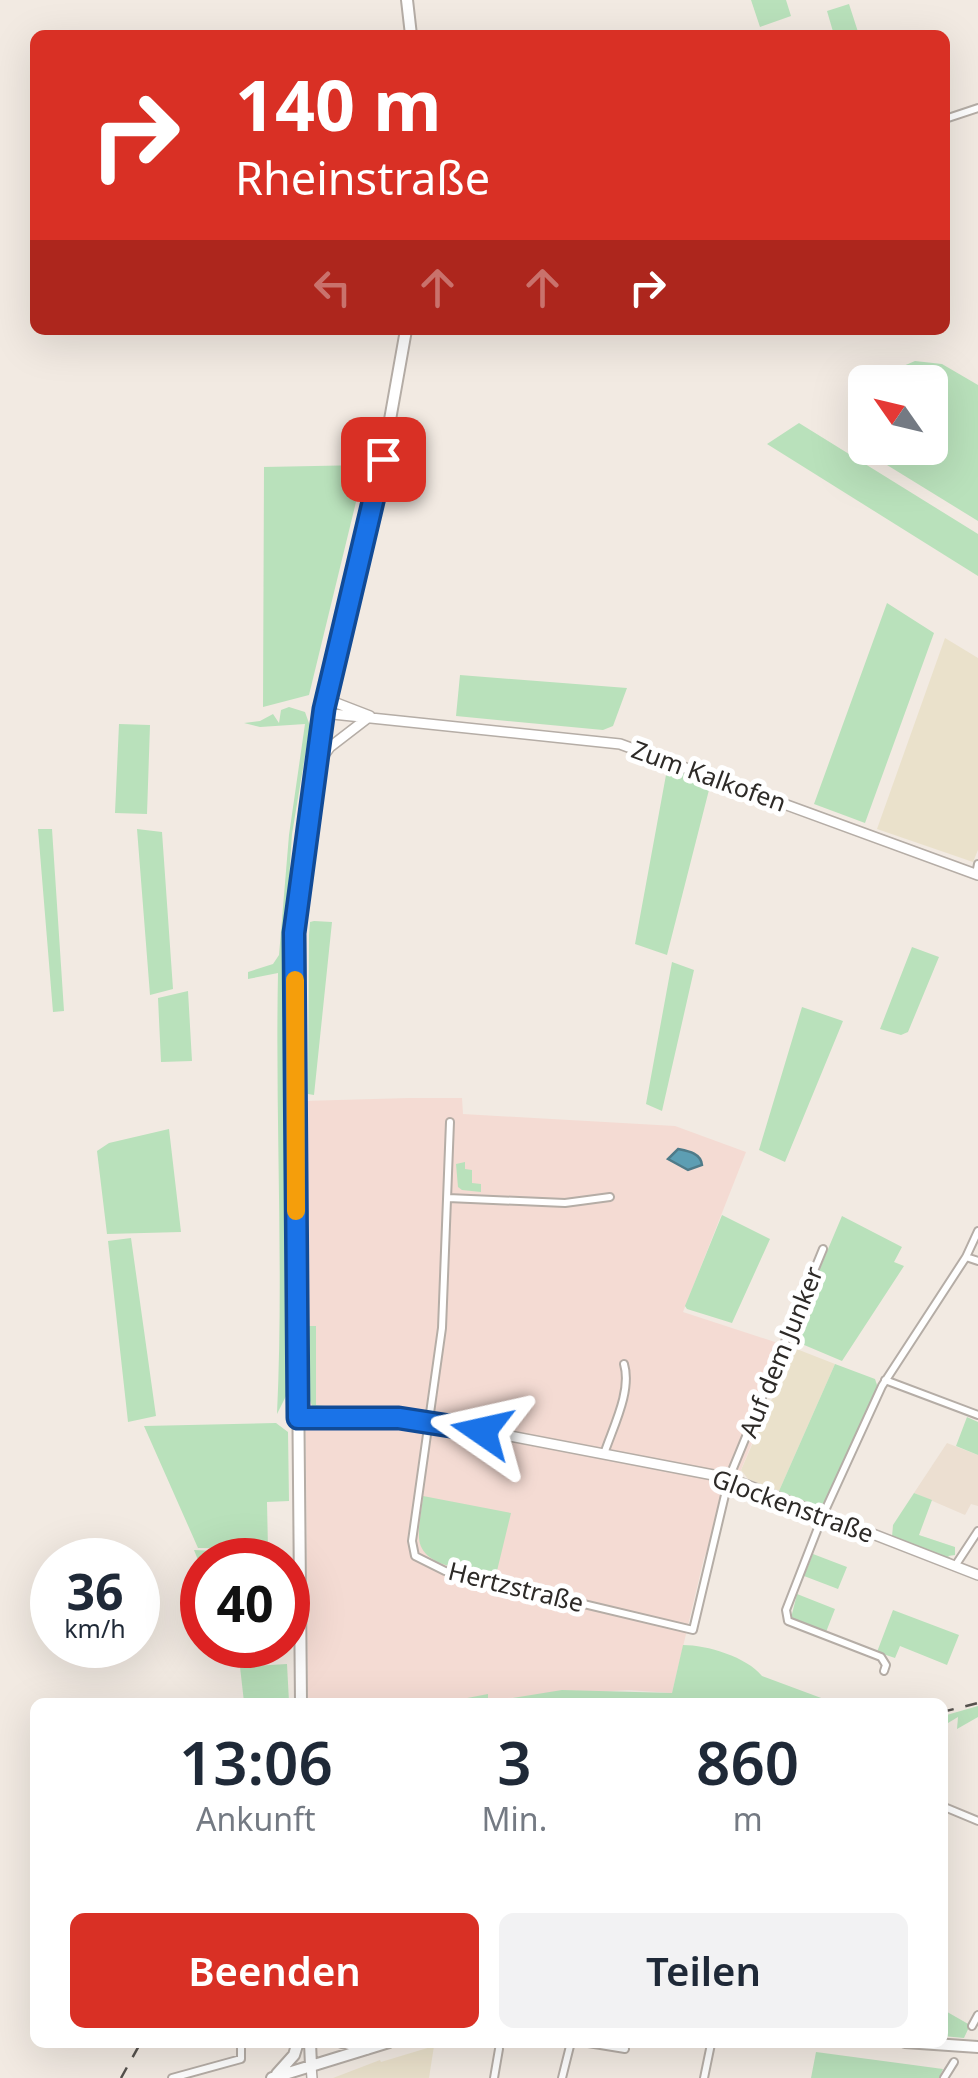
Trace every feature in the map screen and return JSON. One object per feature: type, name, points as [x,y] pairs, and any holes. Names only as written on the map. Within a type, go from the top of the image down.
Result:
[{"type":"main road","points":[[408,0],[411,30]]},
{"type":"main road","points":[[301,1698],[294,933],[323,713],[383,459],[405,335]]},
{"type":"main road","points":[[948,2044],[978,2046]]},
{"type":"main road","points":[[270,2078],[288,2064],[295,2048]]},
{"type":"main road","points":[[270,2078],[312,2072],[371,2048]]},
{"type":"street","points":[[950,117],[978,108]]},
{"type":"street","name":"Zum Kalkofen","points":[[326,699],[370,716]]},
{"type":"street","name":"Zum Kalkofen","points":[[323,713],[620,744],[977,871]]},
{"type":"street","points":[[314,770],[330,747],[370,716]]},
{"type":"street","points":[[426,1420],[442,1328],[450,1122]]},
{"type":"street","points":[[448,1198],[565,1203],[610,1197]]},
{"type":"street","points":[[884,1670],[886,1665],[881,1657],[786,1619],[823,1516],[886,1380],[966,1257],[978,1231]]},
{"type":"street","name":"Auf dem Junker","points":[[694,1630],[729,1478],[823,1249]]},
{"type":"street","points":[[966,1257],[978,1261]]},
{"type":"street","points":[[604,1454],[625,1390],[628,1375],[624,1364]]},
{"type":"street","points":[[886,1380],[978,1415]]},
{"type":"street","name":"Glockenstraße","points":[[298,1418],[426,1420],[729,1478],[978,1575]]},
{"type":"street","name":"Hertzstraße","points":[[426,1420],[412,1541],[420,1560],[445,1572],[694,1630]]},
{"type":"street","points":[[955,1566],[978,1531]]},
{"type":"street","points":[[948,1808],[978,1821]]},
{"type":"street","points":[[972,2026],[978,2015]]},
{"type":"street","points":[[172,2078],[241,2059],[241,2048]]},
{"type":"street","points":[[494,2078],[500,2048]]},
{"type":"street","points":[[562,2078],[570,2048]]},
{"type":"street","points":[[620,2048],[626,2049]]},
{"type":"street","points":[[704,2078],[710,2048]]},
{"type":"street","points":[[944,2078],[954,2062]]},
{"type":"shaded area","points":[[945,638],[978,658],[978,850],[973,862],[877,829]]},
{"type":"shaded area","points":[[462,1098],[463,1114],[675,1126],[746,1152],[683,1312],[778,1343],[751,1409],[760,1424],[704,1558],[672,1693],[628,1690],[508,1698],[308,1698],[310,1538],[307,1538],[303,1101]]},
{"type":"shaded area","points":[[794,1348],[835,1364],[779,1491],[748,1479],[741,1470]]},
{"type":"shaded area","points":[[947,1443],[978,1455],[978,1506],[971,1504],[965,1515],[914,1493]]},
{"type":"shaded area","points":[[434,2048],[429,2078],[333,2078]]},
{"type":"green space","points":[[751,0],[786,0],[791,16],[760,27]]},
{"type":"green space","points":[[849,4],[857,30],[833,30],[827,11]]},
{"type":"green space","points":[[915,361],[944,365],[906,365]]},
{"type":"green space","points":[[948,368],[978,385],[978,521],[887,465],[948,465]]},
{"type":"green space","points":[[799,423],[848,453],[848,465],[867,465],[978,534],[978,576],[767,444]]},
{"type":"green space","points":[[365,465],[309,695],[263,707],[264,467]]},
{"type":"green space","points":[[887,603],[934,633],[865,823],[814,804]]},
{"type":"green space","points":[[460,675],[627,688],[613,726],[603,730],[456,716]]},
{"type":"green space","points":[[289,707],[305,712],[310,726],[292,834],[283,973],[287,1394],[277,1414],[278,973],[248,979],[248,972],[273,964],[279,955],[289,835],[305,724],[260,727],[244,723],[273,714],[279,723],[281,710]]},
{"type":"green space","points":[[119,724],[150,725],[147,814],[115,813]]},
{"type":"green space","points":[[668,764],[711,782],[667,955],[635,944]]},
{"type":"green space","points":[[38,829],[52,829],[64,1011],[53,1012]]},
{"type":"green space","points":[[137,829],[162,832],[173,989],[150,995]]},
{"type":"green space","points":[[310,922],[332,922],[314,1095],[308,1094],[309,935]]},
{"type":"green space","points":[[912,947],[939,957],[908,1032],[901,1035],[880,1029]]},
{"type":"green space","points":[[672,962],[694,970],[662,1111],[646,1104]]},
{"type":"green space","points":[[188,991],[192,1061],[161,1062],[158,998]]},
{"type":"green space","points":[[802,1007],[843,1021],[785,1162],[759,1150]]},
{"type":"green space","points":[[169,1129],[181,1232],[107,1234],[97,1151],[109,1143]]},
{"type":"green space","points":[[465,1162],[465,1169],[472,1170],[472,1183],[481,1184],[481,1192],[458,1187],[456,1164]]},
{"type":"green space","points":[[722,1215],[770,1239],[732,1323],[685,1306]]},
{"type":"green space","points":[[842,1216],[902,1247],[894,1262],[904,1266],[842,1361],[790,1339]]},
{"type":"green space","points":[[131,1238],[156,1416],[128,1422],[108,1241]]},
{"type":"green space","points":[[309,1326],[316,1326],[316,1405],[325,1406],[325,1411],[313,1408],[308,1396]]},
{"type":"green space","points":[[835,1364],[875,1379],[878,1388],[822,1508],[779,1491]]},
{"type":"green space","points":[[967,1417],[978,1422],[978,1455],[956,1446]]},
{"type":"green space","points":[[276,1423],[288,1432],[289,1501],[267,1502],[268,1538],[194,1538],[144,1426]]},
{"type":"green space","points":[[914,1493],[932,1500],[919,1535],[955,1547],[955,1555],[948,1556],[952,1559],[892,1537],[893,1525]]},
{"type":"green space","points":[[423,1496],[511,1513],[496,1575],[449,1566],[428,1556],[419,1538]]},
{"type":"green space","points":[[813,1554],[847,1567],[838,1589],[804,1576]]},
{"type":"green space","points":[[797,1594],[835,1609],[826,1632],[791,1618]]},
{"type":"green space","points":[[893,1610],[959,1635],[947,1665],[900,1646],[895,1658],[877,1652]]},
{"type":"green space","points":[[683,1645],[726,1653],[762,1676],[821,1698],[513,1698],[562,1690],[672,1693]]},
{"type":"green space","points":[[240,1668],[287,1668],[289,1698],[244,1698]]},
{"type":"green space","points":[[978,1706],[978,1717],[957,1729],[958,1717],[948,1723],[948,1715]]},
{"type":"green space","points":[[948,2012],[970,2025],[964,2038],[948,2036]]},
{"type":"green space","points":[[816,2052],[943,2069],[939,2078],[811,2078]]},
{"type":"water","points":[[678,1149],[697,1155],[702,1165],[688,1170],[668,1159]]},
{"type":"railway","points":[[948,1710],[978,1703]]},
{"type":"railway","points":[[121,2078],[138,2048]]},
{"type":"slow traffic","points":[[295,980],[296,1211]]},
{"type":"route","points":[[383,459],[324,709],[294,933],[298,1418],[399,1418],[482,1431]]}]
